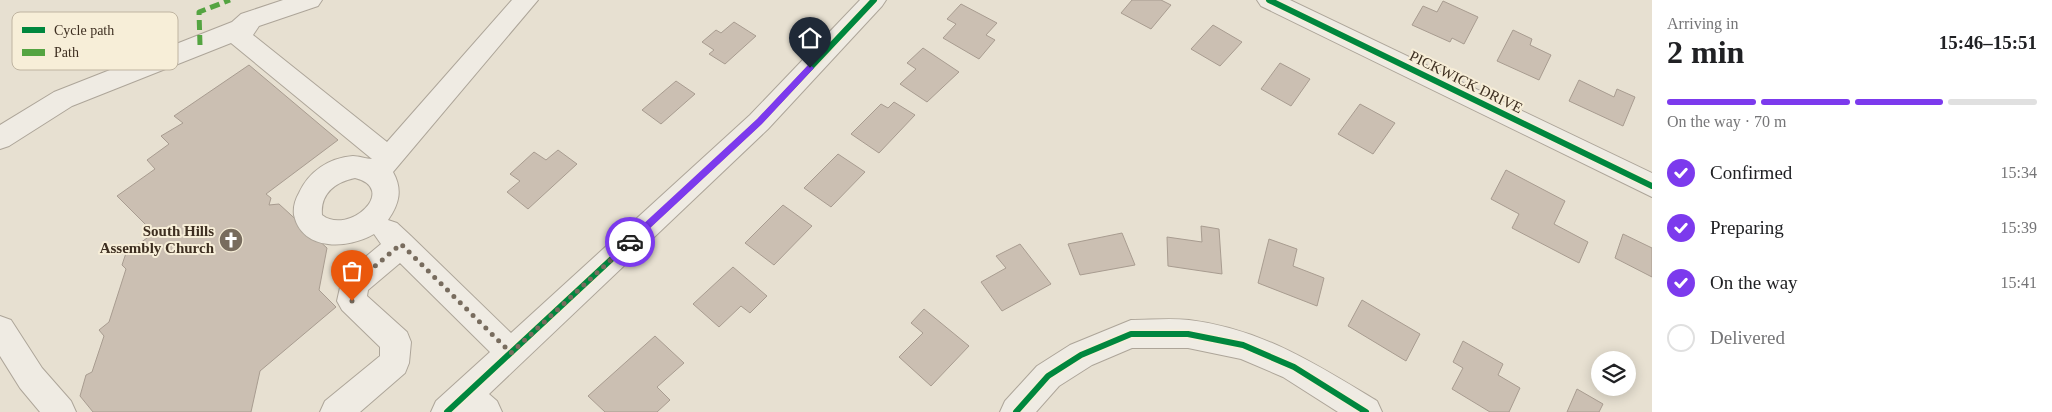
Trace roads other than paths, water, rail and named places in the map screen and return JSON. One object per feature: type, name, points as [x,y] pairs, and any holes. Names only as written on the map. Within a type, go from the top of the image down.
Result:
[{"type":"street","points":[[178,54],[241,29],[250,20],[310,0]]},
{"type":"street","points":[[241,29],[240,38],[383,165],[387,189],[386,199],[381,210],[372,219],[354,230],[333,233],[321,230],[312,224],[308,215],[307,204],[318,183],[342,169],[383,165],[526,0]]},
{"type":"street","points":[[467,406],[511,353],[759,122],[874,0]]},
{"type":"street","name":"PICKWICK DRIVE","points":[[1269,0],[1652,186]]},
{"type":"street","points":[[0,138],[63,99],[137,70]]},
{"type":"street","points":[[372,219],[401,244],[511,353]]},
{"type":"street","points":[[336,412],[394,363],[396,342],[352,301],[355,283],[401,244]]},
{"type":"street","points":[[0,330],[31,378],[60,412]]},
{"type":"street","points":[[1016,412],[1018,407],[1048,376],[1080,355],[1131,334],[1188,334],[1243,345],[1294,367],[1366,412]]},
{"type":"place","name":"South Hills Assembly Church","points":[[231,240]]}]
